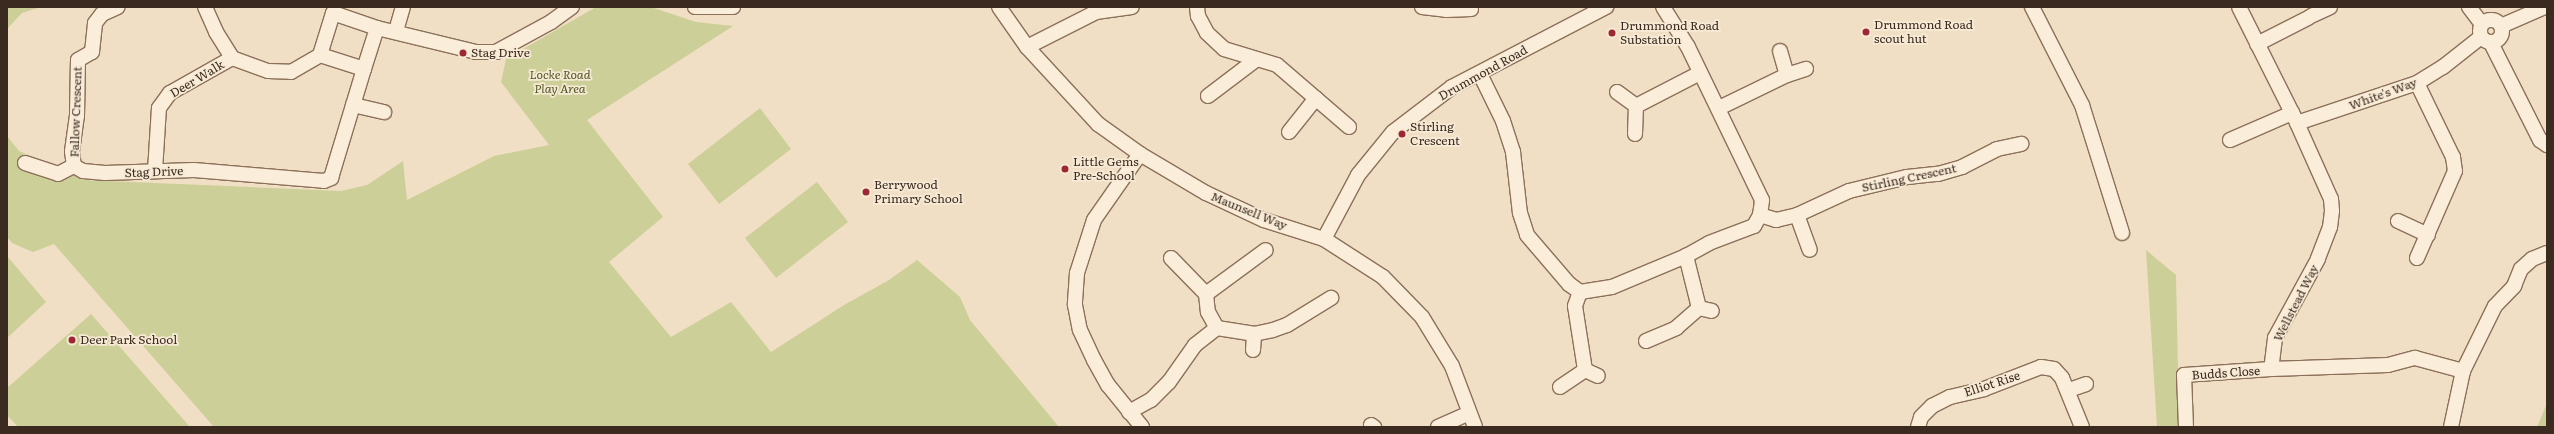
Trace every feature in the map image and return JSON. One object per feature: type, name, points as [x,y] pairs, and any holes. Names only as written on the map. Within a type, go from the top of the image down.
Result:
[{"type":"street","name":"Fallow Crescent","points":[[74,166],[72,151],[77,116],[78,60],[92,52],[95,23],[102,14],[118,7]]},
{"type":"street","points":[[205,7],[216,32],[232,58],[268,71],[291,72],[320,55],[331,10],[377,28],[396,31],[476,52],[496,52],[551,22],[572,7]]},
{"type":"street","points":[[396,31],[403,7]]},
{"type":"street","points":[[695,7],[733,7]]},
{"type":"street","name":"Maunsell Way","points":[[999,7],[1027,47],[1098,124],[1140,154],[1206,193],[1264,220],[1324,238],[1383,277],[1422,317],[1452,366],[1475,427]]},
{"type":"street","points":[[1027,47],[1095,9],[1132,7]]},
{"type":"street","points":[[1197,7],[1198,16],[1207,33],[1224,49],[1277,65],[1350,127]]},
{"type":"street","points":[[1422,7],[1446,10],[1471,10]]},
{"type":"street","name":"Drummond Road","points":[[1324,238],[1358,176],[1392,132],[1452,87],[1480,74],[1606,7]]},
{"type":"street","points":[[1580,292],[1612,287],[1686,256],[1709,243],[1754,226],[1760,215],[1762,200],[1719,108],[1688,47],[1663,7]]},
{"type":"street","points":[[2032,7],[2082,105],[2122,233]]},
{"type":"street","name":"Wellstead Way","points":[[2239,7],[2294,118],[2331,199],[2332,211],[2330,228],[2318,258],[2275,338],[2271,369]]},
{"type":"street","points":[[2257,44],[2330,7]]},
{"type":"street","points":[[2469,7],[2540,140],[2547,146]]},
{"type":"street","points":[[2485,35],[2492,20],[2501,26],[2545,7]]},
{"type":"street","name":"White's Way","points":[[2230,140],[2294,118],[2417,83],[2443,67],[2485,35],[2502,36],[2501,26]]},
{"type":"street","points":[[320,55],[364,69],[377,28]]},
{"type":"street","points":[[1780,51],[1788,75]]},
{"type":"street","name":"Deer Walk","points":[[155,171],[159,108],[170,93],[232,58]]},
{"type":"street","points":[[1208,96],[1257,59]]},
{"type":"street","name":"Stag Drive","points":[[74,166],[83,171],[105,173],[202,171],[324,181],[331,178],[364,69]]},
{"type":"street","points":[[1719,108],[1788,75],[1806,69]]},
{"type":"street","points":[[1636,106],[1700,73]]},
{"type":"street","points":[[1480,74],[1503,122],[1513,152],[1520,213],[1527,235],[1540,252],[1580,292]]},
{"type":"street","points":[[2417,83],[2453,157],[2455,171],[2417,258]]},
{"type":"street","points":[[1617,92],[1636,106]]},
{"type":"street","points":[[1290,132],[1316,98]]},
{"type":"street","points":[[353,105],[384,112]]},
{"type":"street","points":[[1635,134],[1636,106]]},
{"type":"street","name":"Stirling Crescent","points":[[1760,215],[1776,220],[1797,215],[1849,191],[1907,177],[1938,174],[1962,167],[1997,149],[2021,144]]},
{"type":"street","points":[[1140,154],[1094,220],[1077,273],[1075,305],[1080,330],[1094,360],[1108,385],[1142,427]]},
{"type":"street","points":[[25,163],[58,174],[74,166]]},
{"type":"street","points":[[1797,215],[1810,250]]},
{"type":"street","points":[[2398,221],[2428,235]]},
{"type":"street","points":[[1206,294],[1266,250]]},
{"type":"street","points":[[2451,427],[2463,371],[2495,306],[2514,286],[2521,269],[2532,259],[2547,253]]},
{"type":"street","points":[[1646,341],[1676,328],[1706,310],[1686,256]]},
{"type":"street","points":[[1171,258],[1206,294],[1208,312],[1217,328]]},
{"type":"street","points":[[1580,292],[1575,306],[1584,370]]},
{"type":"street","points":[[1129,412],[1151,400],[1169,382],[1195,344],[1217,328],[1254,334],[1287,325],[1331,298]]},
{"type":"street","points":[[1254,334],[1254,350]]},
{"type":"street","points":[[2271,369],[2388,365],[2415,358],[2463,371]]},
{"type":"street","name":"Elliot Rise","points":[[1918,427],[1921,418],[1932,406],[1950,397],[1984,389],[2041,367],[2054,370],[2062,378],[2069,390],[2082,427]]},
{"type":"street","name":"Budds Close","points":[[2186,427],[2184,376],[2271,369]]},
{"type":"street","points":[[1584,370],[1598,376]]},
{"type":"street","points":[[1560,387],[1584,370]]},
{"type":"street","points":[[2069,390],[2086,384]]},
{"type":"street","points":[[1438,427],[1469,413]]},
{"type":"green space","points":[[7,7],[41,7],[22,13],[7,29]]},
{"type":"green space","name":"Locke Road Play Area","points":[[596,7],[651,7],[696,22],[733,26],[587,120],[663,217],[609,262],[671,337],[731,302],[771,352],[844,305],[889,280],[917,260],[960,297],[970,320],[1059,427],[214,427],[54,244],[33,252],[12,243],[7,237],[7,136],[19,151],[84,180],[341,191],[367,185],[403,161],[407,200],[494,156],[549,145],[501,82],[506,59]]},
{"type":"green space","points":[[760,108],[791,149],[719,204],[688,164]]},
{"type":"green space","points":[[817,182],[848,222],[776,278],[745,238]]},
{"type":"green space","points":[[2146,250],[2176,275],[2179,419],[2181,427],[2157,427]]},
{"type":"green space","points":[[7,256],[46,302],[7,338]]},
{"type":"green space","points":[[91,314],[190,427],[18,427],[7,415],[7,388]]},
{"type":"green space","points":[[2547,403],[2547,427],[2537,427]]},
{"type":"place","name":"Drummond Road scout hut","points":[[1866,32]]},
{"type":"place","name":"Drummond Road Substation","points":[[1612,33]]},
{"type":"place","name":"Stag Drive","points":[[463,53]]},
{"type":"place","name":"Stirling Crescent","points":[[1402,134]]},
{"type":"place","name":"Little Gems Pre-School","points":[[1065,169]]},
{"type":"place","name":"Berrywood Primary School","points":[[866,192]]},
{"type":"place","name":"Deer Park School","points":[[72,340]]}]
